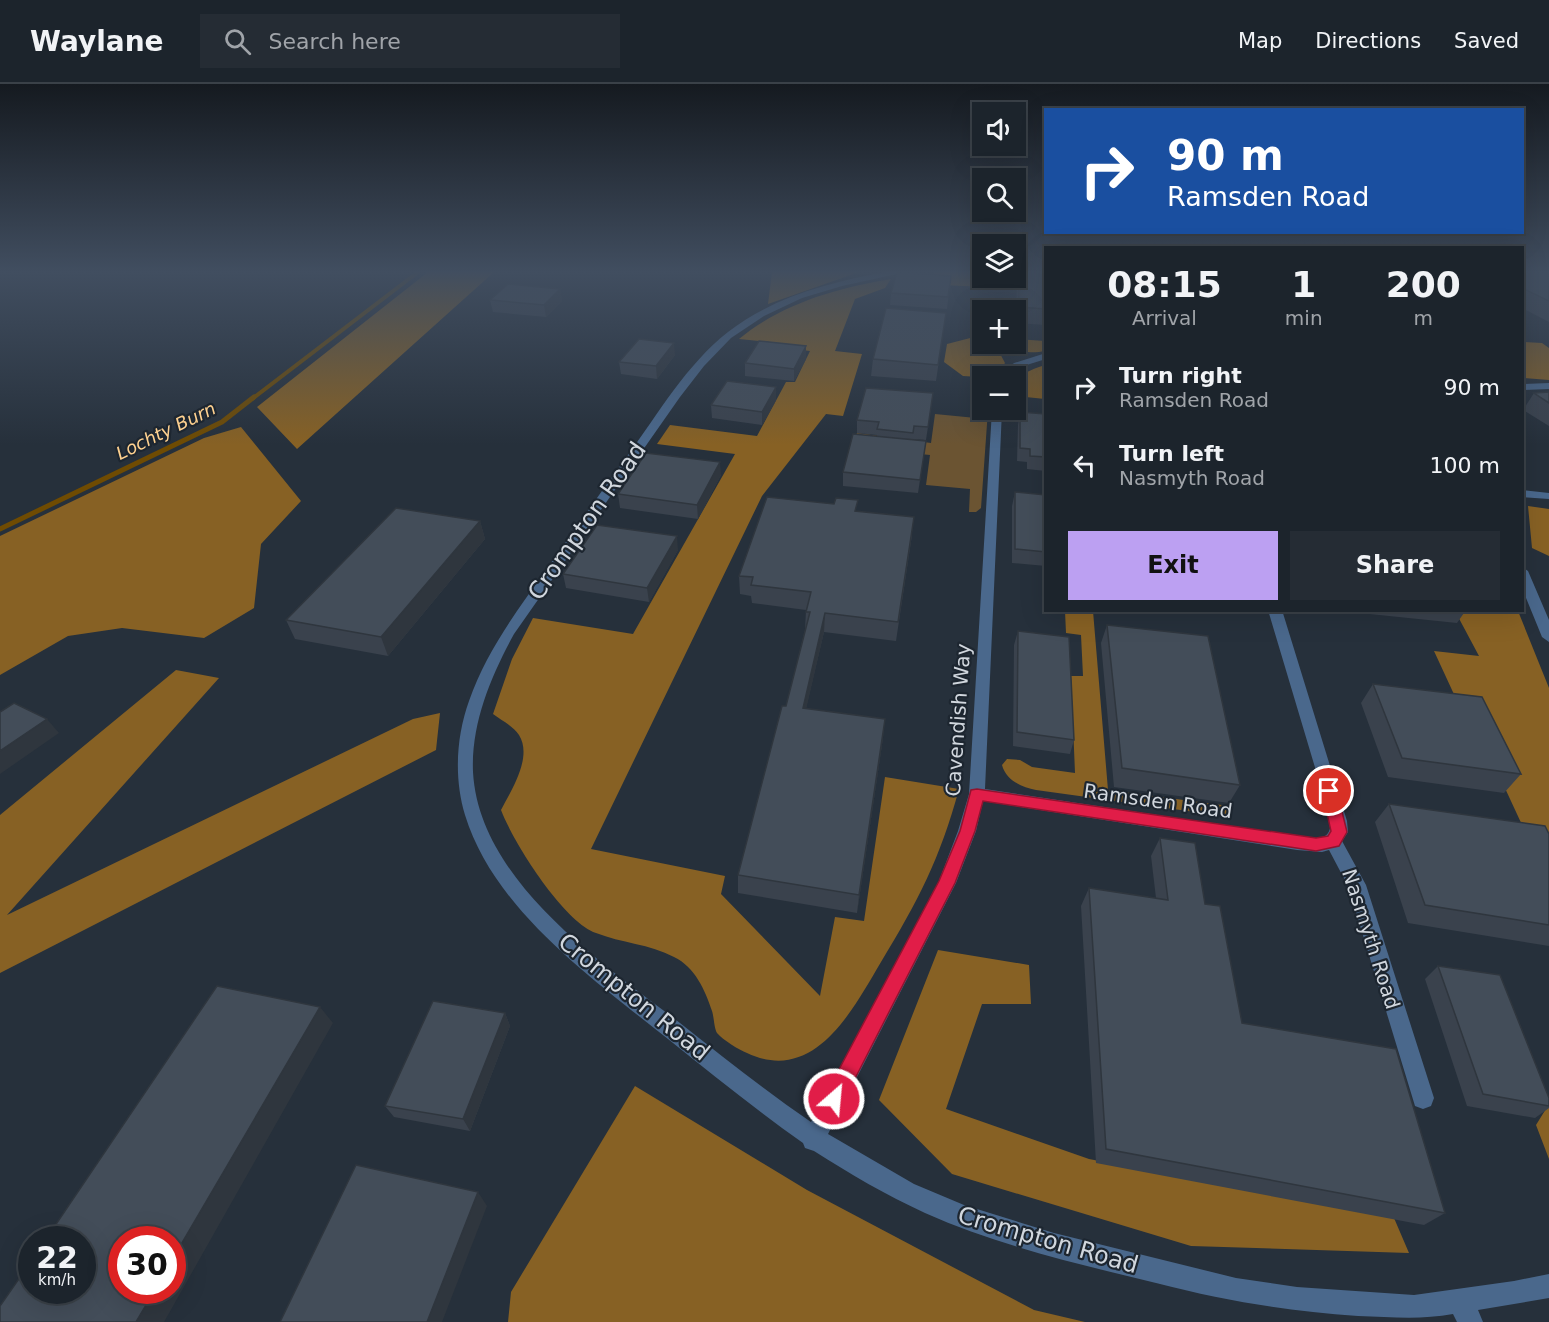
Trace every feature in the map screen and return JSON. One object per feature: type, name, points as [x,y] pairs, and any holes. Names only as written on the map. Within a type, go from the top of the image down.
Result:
[{"type":"street","name":"Crompton Road","points":[[736,330],[715,348],[668,407],[508,633],[490,664],[477,696],[466,745],[465,775],[470,808],[478,832],[516,893],[561,937],[629,996],[813,1140],[881,1179],[954,1213],[1045,1243],[1204,1284],[1278,1298],[1465,1311],[1549,1286]]},
{"type":"street","points":[[1016,366],[1044,357]]},
{"type":"street","points":[[1524,387],[1549,386]]},
{"type":"street","name":"Cavendish Way","points":[[813,1140],[947,883],[967,831],[977,794],[996,420]]},
{"type":"street","points":[[1524,493],[1549,496]]},
{"type":"street","points":[[1524,576],[1549,637]]},
{"type":"street","points":[[1276,612],[1338,821],[1339,832],[1333,842]]},
{"type":"street","name":"Ramsden Road","points":[[977,794],[1310,844],[1333,842]]},
{"type":"street","name":"Nasmyth Road","points":[[1333,842],[1357,885],[1423,1098]]},
{"type":"shaded area","points":[[355,330],[430,330],[297,449],[257,407]]},
{"type":"shaded area","points":[[751,330],[843,330],[835,351],[862,354],[843,416],[826,414],[762,496],[591,849],[725,876],[721,894],[820,996],[835,917],[864,921],[885,777],[959,789],[944,837],[927,879],[858,1001],[829,1037],[812,1051],[793,1059],[771,1060],[744,1052],[727,1042],[717,1033],[712,1011],[702,987],[681,961],[655,949],[596,933],[583,926],[555,897],[516,841],[501,810],[515,784],[524,753],[519,735],[493,714],[512,659],[533,618],[633,634],[735,454],[657,444],[670,425],[757,436],[786,382],[795,382],[810,351],[777,347],[778,343],[739,339]]},
{"type":"shaded area","points":[[972,338],[972,354],[1000,354],[1005,363],[1003,366],[972,366],[972,377],[963,376],[944,362],[947,344]]},
{"type":"shaded area","points":[[1026,340],[1044,341],[1044,351],[1026,351]]},
{"type":"shaded area","points":[[1524,342],[1542,343],[1549,348],[1549,380],[1524,378]]},
{"type":"shaded area","points":[[1044,365],[1044,399],[1026,397],[1026,373]]},
{"type":"shaded area","points":[[935,414],[987,420],[981,508],[976,512],[969,512],[970,489],[926,485],[930,455],[852,447],[857,433],[931,443]]},
{"type":"shaded area","points":[[241,427],[301,501],[261,544],[254,608],[204,638],[122,628],[68,636],[0,675],[0,536],[204,438]]},
{"type":"shaded area","points":[[1528,506],[1549,509],[1549,556],[1532,548]]},
{"type":"shaded area","points":[[1065,612],[1093,612],[1108,790],[1229,806],[1231,817],[1036,790],[1020,785],[1007,775],[1002,765],[1007,759],[1020,760],[1032,767],[1075,773],[1071,676],[1083,676],[1081,635],[1066,633]]},
{"type":"shaded area","points":[[1456,612],[1518,612],[1549,688],[1549,883],[1472,717],[1464,716],[1434,651],[1479,656]]},
{"type":"shaded area","points":[[176,670],[219,678],[7,915],[413,719],[440,713],[436,750],[0,973],[0,815]]},
{"type":"shaded area","points":[[938,950],[1029,965],[1031,1004],[982,1004],[946,1109],[1089,1159],[1394,1218],[1409,1253],[1191,1246],[952,1174],[879,1100]]},
{"type":"shaded area","points":[[635,1086],[807,1190],[1034,1310],[1085,1322],[508,1322],[511,1292]]},
{"type":"shaded area","points":[[1549,1104],[1549,1159],[1536,1125]]},
{"type":"building","points":[[880,330],[943,330],[938,365],[873,359]]},
{"type":"building","points":[[639,339],[674,343],[656,366],[619,362]]},
{"type":"building","points":[[759,341],[806,346],[794,369],[745,363]]},
{"type":"building","points":[[727,381],[776,387],[762,412],[711,405]]},
{"type":"building","points":[[866,388],[933,393],[928,427],[914,426],[913,433],[877,429],[879,422],[857,420]]},
{"type":"building","points":[[1549,392],[1549,403],[1534,393]]},
{"type":"building","points":[[1026,412],[1044,414],[1044,457],[1030,456],[1030,449],[1020,448],[1020,420],[1026,420]]},
{"type":"building","points":[[853,434],[926,441],[920,480],[843,472]]},
{"type":"building","points":[[646,453],[720,462],[697,505],[618,494]]},
{"type":"building","points":[[1015,492],[1044,495],[1044,552],[1015,549]]},
{"type":"building","points":[[767,497],[834,504],[836,498],[858,500],[855,511],[914,517],[898,622],[825,613],[803,708],[885,719],[859,895],[738,875],[782,706],[786,706],[810,612],[806,612],[811,592],[751,585],[753,577],[739,576]]},
{"type":"building","points":[[396,508],[480,521],[381,637],[286,620]]},
{"type":"building","points":[[597,525],[677,536],[647,588],[563,574]]},
{"type":"building","points":[[1107,625],[1208,636],[1240,785],[1122,768]]},
{"type":"building","points":[[1018,631],[1069,637],[1074,740],[1017,732]]},
{"type":"building","points":[[1373,684],[1482,697],[1521,774],[1402,758]]},
{"type":"building","points":[[14,703],[47,719],[0,751],[0,712]]},
{"type":"building","points":[[1389,804],[1545,826],[1549,834],[1549,925],[1425,905]]},
{"type":"building","points":[[1160,838],[1195,843],[1205,904],[1220,906],[1242,1023],[1396,1049],[1445,1213],[1106,1149],[1089,888],[1168,900]]},
{"type":"building","points":[[1438,966],[1500,975],[1549,1098],[1549,1106],[1483,1094]]},
{"type":"building","points":[[217,986],[320,1007],[186,1236],[186,1226],[108,1226],[108,1304],[147,1304],[136,1322],[0,1322],[0,1306],[18,1280],[18,1304],[96,1304],[96,1226],[55,1226]]},
{"type":"building","points":[[433,1001],[505,1013],[463,1119],[385,1106]]},
{"type":"building","points":[[356,1165],[478,1192],[427,1322],[280,1322]]},
{"type":"waterway","name":"Lochty Burn","points":[[252,399],[342,330]]},
{"type":"waterway","name":"Lochty Burn","points":[[0,529],[222,422],[254,397]]},
{"type":"route","points":[[834,1099],[947,883],[960,852],[977,794],[1316,845],[1333,842],[1340,828],[1329,791]]}]
